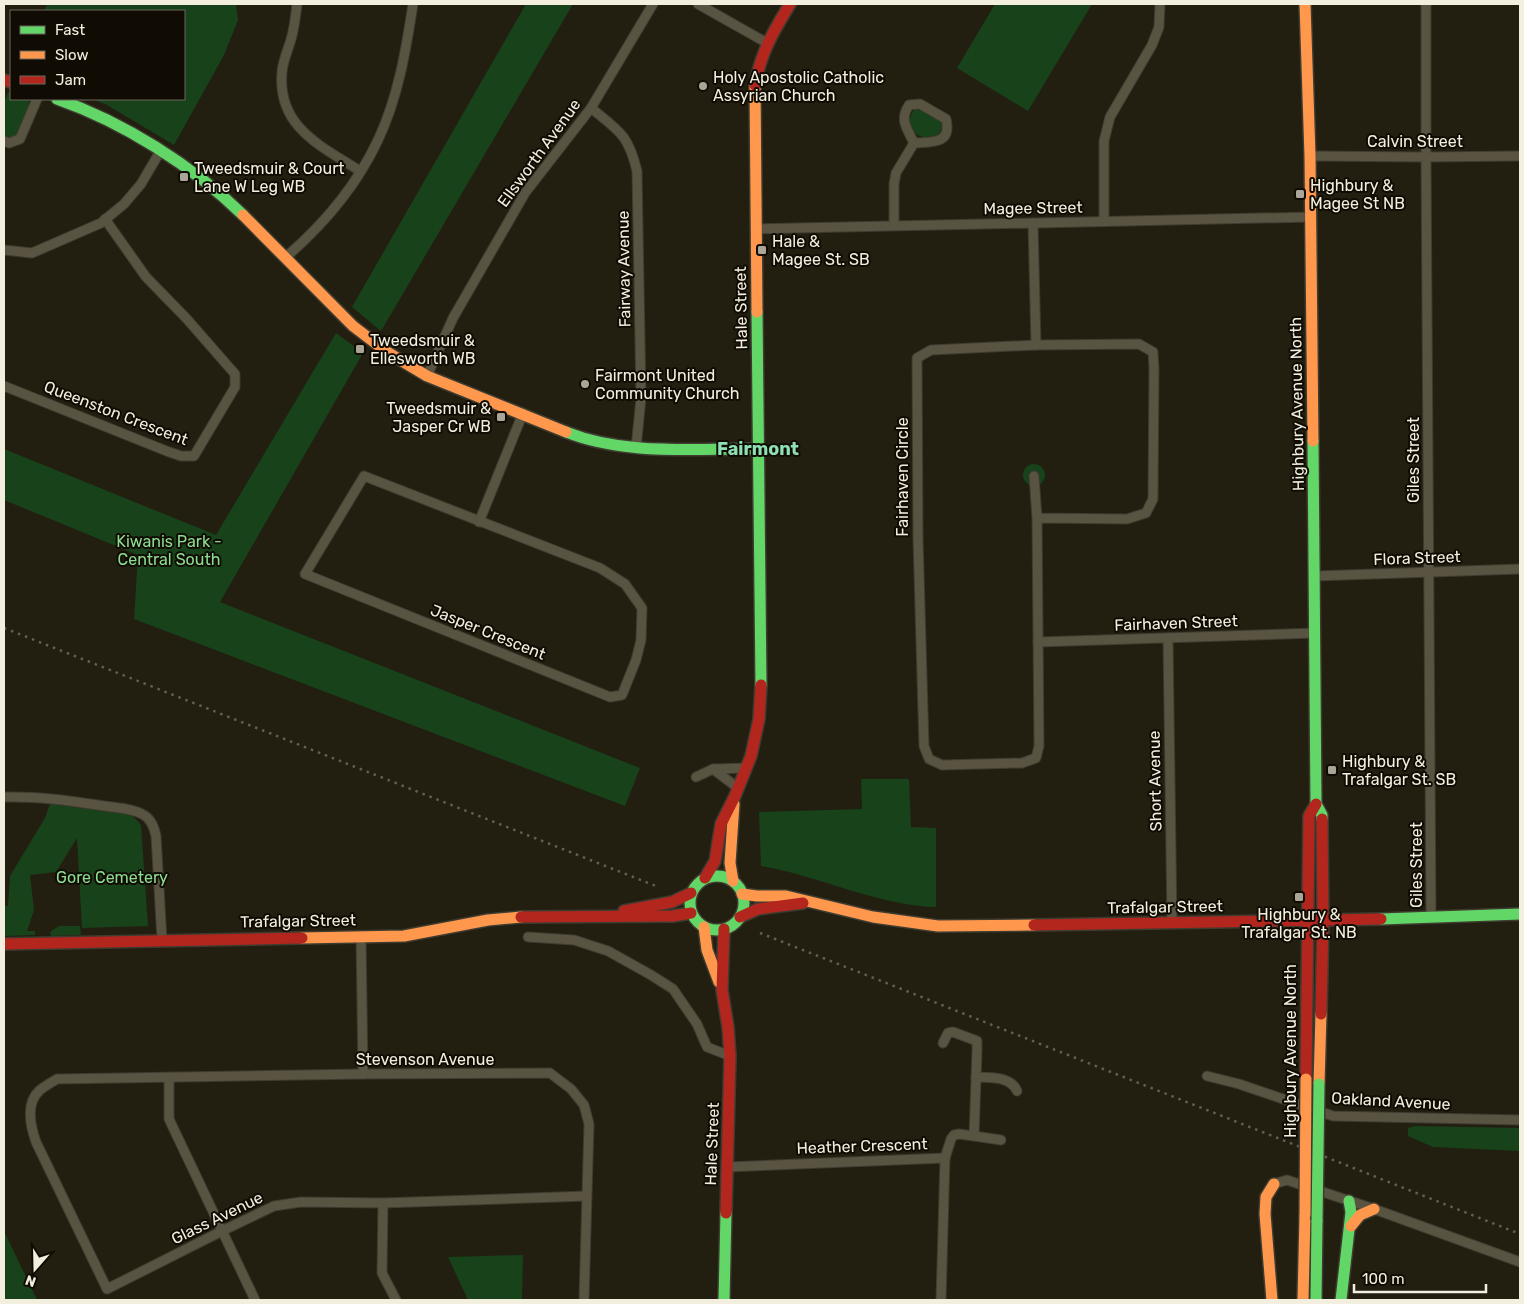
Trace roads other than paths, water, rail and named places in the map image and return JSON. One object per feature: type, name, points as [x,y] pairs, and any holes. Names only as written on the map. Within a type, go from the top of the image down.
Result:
[{"type":"main road","name":"Hale Street","points":[[705,878],[715,862],[721,824],[737,792],[746,768],[759,719],[762,674],[754,89],[759,63],[790,4]]},
{"type":"main road","name":"Highbury Avenue North","points":[[1303,1300],[1307,921],[1310,816],[1316,804],[1311,217],[1305,4]]},
{"type":"main road","points":[[60,100],[88,110],[161,150],[228,200],[352,326],[387,352],[427,376],[582,438],[636,448],[759,450]]},
{"type":"main road","name":"Hale Street","points":[[733,882],[730,863],[737,792]]},
{"type":"main road","name":"Highbury Avenue North","points":[[1316,804],[1322,815],[1323,920],[1316,1300]]},
{"type":"main road","points":[[720,876],[733,882],[742,894],[743,909],[740,917],[733,925],[724,929],[714,930],[704,927],[696,921],[691,913],[689,903],[691,893],[697,884],[705,878],[720,876]]},
{"type":"main road","name":"Trafalgar Street","points":[[592,917],[672,902],[691,893]]},
{"type":"main road","name":"Trafalgar Street","points":[[742,894],[786,896],[873,918],[938,926],[1307,921],[1520,914]]},
{"type":"main road","name":"Trafalgar Street","points":[[740,917],[758,909],[813,903]]},
{"type":"main road","name":"Trafalgar Street","points":[[4,944],[404,936],[488,920],[520,917],[673,916],[691,913]]},
{"type":"main road","name":"Hale Street","points":[[704,927],[708,950],[722,990],[728,1027],[730,1056],[724,1300]]},
{"type":"main road","name":"Hale Street","points":[[722,990],[724,929]]},
{"type":"main road","points":[[1272,1300],[1265,1214],[1266,1197],[1274,1184]]},
{"type":"main road","points":[[1341,1300],[1350,1228],[1351,1212],[1349,1201]]},
{"type":"main road","points":[[1350,1228],[1357,1216],[1365,1211],[1374,1209]]},
{"type":"street","points":[[297,4],[294,31],[282,71],[286,105],[292,119],[311,140],[360,171]]},
{"type":"street","points":[[286,257],[328,216],[360,171],[378,140],[391,105],[404,58],[413,4]]},
{"type":"street","name":"Ellsworth Avenue","points":[[427,376],[453,318],[525,193],[591,108],[653,4]]},
{"type":"street","points":[[698,4],[768,43]]},
{"type":"street","points":[[1104,221],[1104,141],[1110,117],[1152,45],[1159,27],[1160,4]]},
{"type":"street","name":"Giles Street","points":[[1426,4],[1431,917]]},
{"type":"street","points":[[4,141],[9,143],[20,139],[37,100]]},
{"type":"street","points":[[920,104],[946,119],[948,129],[945,137],[938,141],[914,143],[904,122],[904,113],[909,106],[920,104]]},
{"type":"street","name":"Fairway Avenue","points":[[591,108],[621,132],[632,149],[637,171],[641,398],[636,448]]},
{"type":"street","points":[[894,226],[894,184],[896,172],[914,143]]},
{"type":"street","points":[[4,250],[32,253],[101,223],[124,204],[141,184],[161,150]]},
{"type":"street","name":"Calvin Street","points":[[1310,156],[1520,156]]},
{"type":"street","name":"Magee Street","points":[[756,229],[1311,217]]},
{"type":"street","name":"Queenston Crescent","points":[[4,386],[169,452],[181,456],[194,456],[235,387],[235,374],[186,318],[146,277],[105,219]]},
{"type":"street","points":[[1033,223],[1036,345]]},
{"type":"street","name":"Fairhaven Circle","points":[[1139,344],[1153,352],[1153,499],[1146,514],[1127,519],[1037,518],[1039,746],[1036,758],[1022,763],[942,764],[928,758],[924,746],[918,538],[918,358],[930,350],[1036,345],[1139,344]]},
{"type":"street","points":[[479,522],[523,413]]},
{"type":"street","name":"Jasper Crescent","points":[[364,476],[479,522],[600,568],[625,584],[642,608],[636,660],[622,696],[610,697],[305,574],[364,476]]},
{"type":"street","points":[[1034,476],[1037,518]]},
{"type":"street","name":"Flora Street","points":[[1315,576],[1520,569]]},
{"type":"street","name":"Fairhaven Street","points":[[1038,642],[1315,633]]},
{"type":"street","name":"Short Avenue","points":[[1168,638],[1172,923]]},
{"type":"street","points":[[696,777],[713,768],[746,768]]},
{"type":"street","points":[[713,768],[737,792]]},
{"type":"street","points":[[4,797],[28,796],[70,801],[133,810],[147,817],[153,826],[156,836],[162,940]]},
{"type":"street","name":"Stevenson Avenue","points":[[361,936],[363,1074]]},
{"type":"street","points":[[528,938],[574,940],[608,951],[651,975],[673,988],[697,1024],[707,1047],[730,1056]]},
{"type":"street","points":[[943,1043],[948,1033],[953,1032],[977,1041],[974,1136]]},
{"type":"street","name":"Stevenson Avenue","points":[[57,1079],[550,1073],[571,1089],[584,1105],[589,1124],[584,1300]]},
{"type":"street","name":"Oakland Avenue","points":[[1207,1076],[1239,1084],[1333,1116],[1520,1120]]},
{"type":"street","points":[[168,1077],[169,1119],[255,1300]]},
{"type":"street","points":[[976,1077],[1009,1080],[1015,1084],[1017,1091]]},
{"type":"street","name":"Glass Avenue","points":[[57,1079],[39,1090],[31,1103],[30,1124],[36,1142],[107,1289],[274,1206],[301,1202],[383,1203],[587,1196]]},
{"type":"street","points":[[945,1158],[954,1135],[960,1134],[1001,1140]]},
{"type":"street","name":"Heather Crescent","points":[[727,1166],[945,1158],[941,1300]]},
{"type":"street","points":[[1274,1184],[1287,1180],[1374,1209],[1520,1262]]},
{"type":"street","points":[[383,1203],[382,1273],[396,1300]]},
{"type":"railway","points":[[4,628],[656,886]]},
{"type":"railway","points":[[760,933],[1520,1234]]},
{"type":"place","name":"Holy Apostolic Catholic Assyrian Church","points":[[703,86]]},
{"type":"place","name":"Tweedsmuir & Court Lane W Leg WB","points":[[184,177]]},
{"type":"place","name":"Highbury & Magee St NB","points":[[1300,194]]},
{"type":"place","name":"Hale & Magee St. SB","points":[[762,250]]},
{"type":"place","name":"Tweedsmuir & Ellesworth WB","points":[[360,349]]},
{"type":"place","name":"Fairmont United Community Church","points":[[585,384]]},
{"type":"place","name":"Tweedsmuir & Jasper Cr WB","points":[[501,417]]},
{"type":"place","name":"Highbury & Trafalgar St. SB","points":[[1332,770]]},
{"type":"place","name":"Highbury & Trafalgar St. NB","points":[[1299,897]]},
{"type":"district","name":"Fairmont","points":[[758,449]]},
{"type":"park label","name":"Kiwanis Park - Central South","points":[[169,550]]},
{"type":"park label","name":"Gore Cemetery","points":[[112,877]]}]
